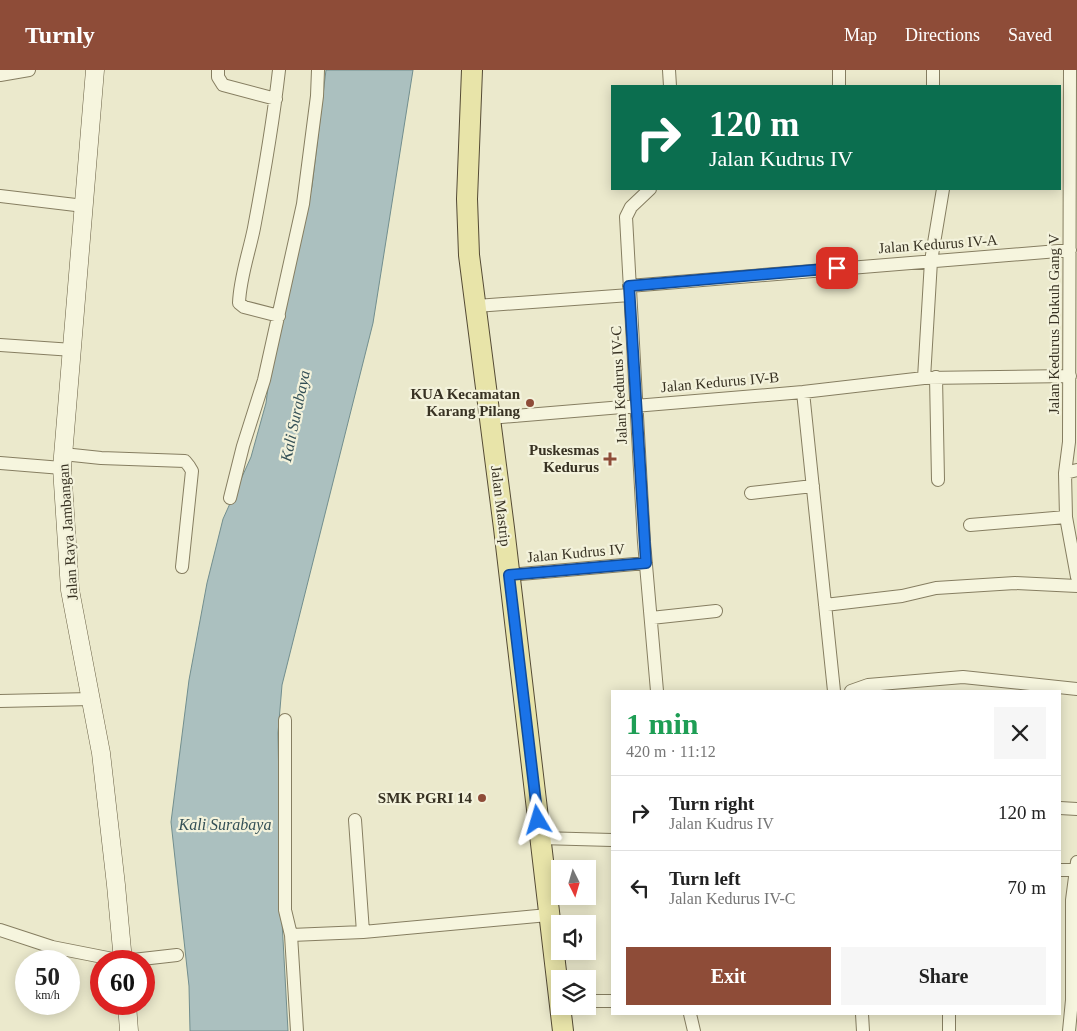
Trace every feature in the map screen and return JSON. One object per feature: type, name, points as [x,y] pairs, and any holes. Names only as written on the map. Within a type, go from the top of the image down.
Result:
[{"type":"main road","name":"Jalan Raya Jambangan","points":[[95,70],[73,350],[62,461],[70,590],[101,753],[122,950]]},
{"type":"main road","name":"Jalan Mastrip","points":[[472,70],[467,199],[470,255],[555,970]]},
{"type":"main road","points":[[128,1015],[129,1031]]},
{"type":"main road","name":"Jalan Mastrip","points":[[561,1015],[563,1031]]},
{"type":"street","points":[[0,74],[29,70]]},
{"type":"street","points":[[218,70],[218,77],[223,85],[276,99]]},
{"type":"street","points":[[278,316],[244,307],[239,303],[270,140],[279,70]]},
{"type":"street","points":[[230,498],[242,446],[264,380],[303,204],[317,96],[318,70]]},
{"type":"street","points":[[669,70],[670,85]]},
{"type":"street","points":[[839,85],[839,70],[849,70]]},
{"type":"street","points":[[933,70],[933,85]]},
{"type":"street","name":"Jalan Kedurus Dukuh Gang V","points":[[1070,70],[1074,187],[1074,352],[1070,376],[1073,409],[1070,442],[1071,471],[1066,517],[1075,555],[1077,577]]},
{"type":"street","name":"Jalan Kedurus IV-C","points":[[649,190],[630,207],[626,217],[646,563],[657,690]]},
{"type":"street","points":[[938,480],[930,378],[931,260],[943,190]]},
{"type":"street","points":[[0,196],[84,206]]},
{"type":"street","name":"Jalan Kedurus IV-A","points":[[476,306],[1073,244]]},
{"type":"street","points":[[0,345],[73,350]]},
{"type":"street","name":"Jalan Kedurus IV-B","points":[[490,418],[803,392],[930,378],[1070,376]]},
{"type":"street","points":[[803,392],[834,690]]},
{"type":"street","points":[[0,463],[101,458],[185,461],[192,471],[182,567]]},
{"type":"street","points":[[751,493],[813,486]]},
{"type":"street","points":[[970,525],[1066,517]]},
{"type":"street","name":"Jalan Kudrus IV","points":[[509,575],[646,563]]},
{"type":"street","points":[[826,605],[902,596],[936,588],[1015,583],[1077,586]]},
{"type":"street","points":[[651,618],[716,611]]},
{"type":"street","points":[[854,690],[868,685],[963,677],[1077,689]]},
{"type":"street","points":[[0,701],[91,699]]},
{"type":"street","points":[[285,720],[286,910],[291,935],[297,1031]]},
{"type":"street","points":[[1061,808],[1077,809]]},
{"type":"street","points":[[356,820],[363,932]]},
{"type":"street","points":[[540,838],[611,840]]},
{"type":"street","points":[[1061,870],[1077,866],[1074,977],[1069,1031]]},
{"type":"street","points":[[291,935],[363,932],[548,915]]},
{"type":"street","points":[[0,930],[52,947],[90,954]]},
{"type":"street","points":[[155,957],[177,955]]},
{"type":"street","points":[[596,1001],[611,1001]]},
{"type":"street","points":[[690,1015],[694,1031]]},
{"type":"street","points":[[862,1015],[863,1031]]},
{"type":"street","points":[[948,1031],[949,1015]]},
{"type":"water","name":"Kali Surabaya","points":[[326,70],[413,70],[373,323],[282,685],[278,733],[281,903],[288,1031],[190,1031],[189,986],[171,822],[189,680],[207,583],[223,519],[251,457],[266,403],[269,380],[312,186]]},
{"type":"place","name":"KUA Kecamatan Karang Pilang","points":[[530,403]]},
{"type":"place","name":"Puskesmas Kedurus","points":[[610,459]]},
{"type":"place","name":"SMK PGRI 14","points":[[482,798]]},
{"type":"route","points":[[538,820],[509,575],[646,563],[629,286],[837,268]]}]
